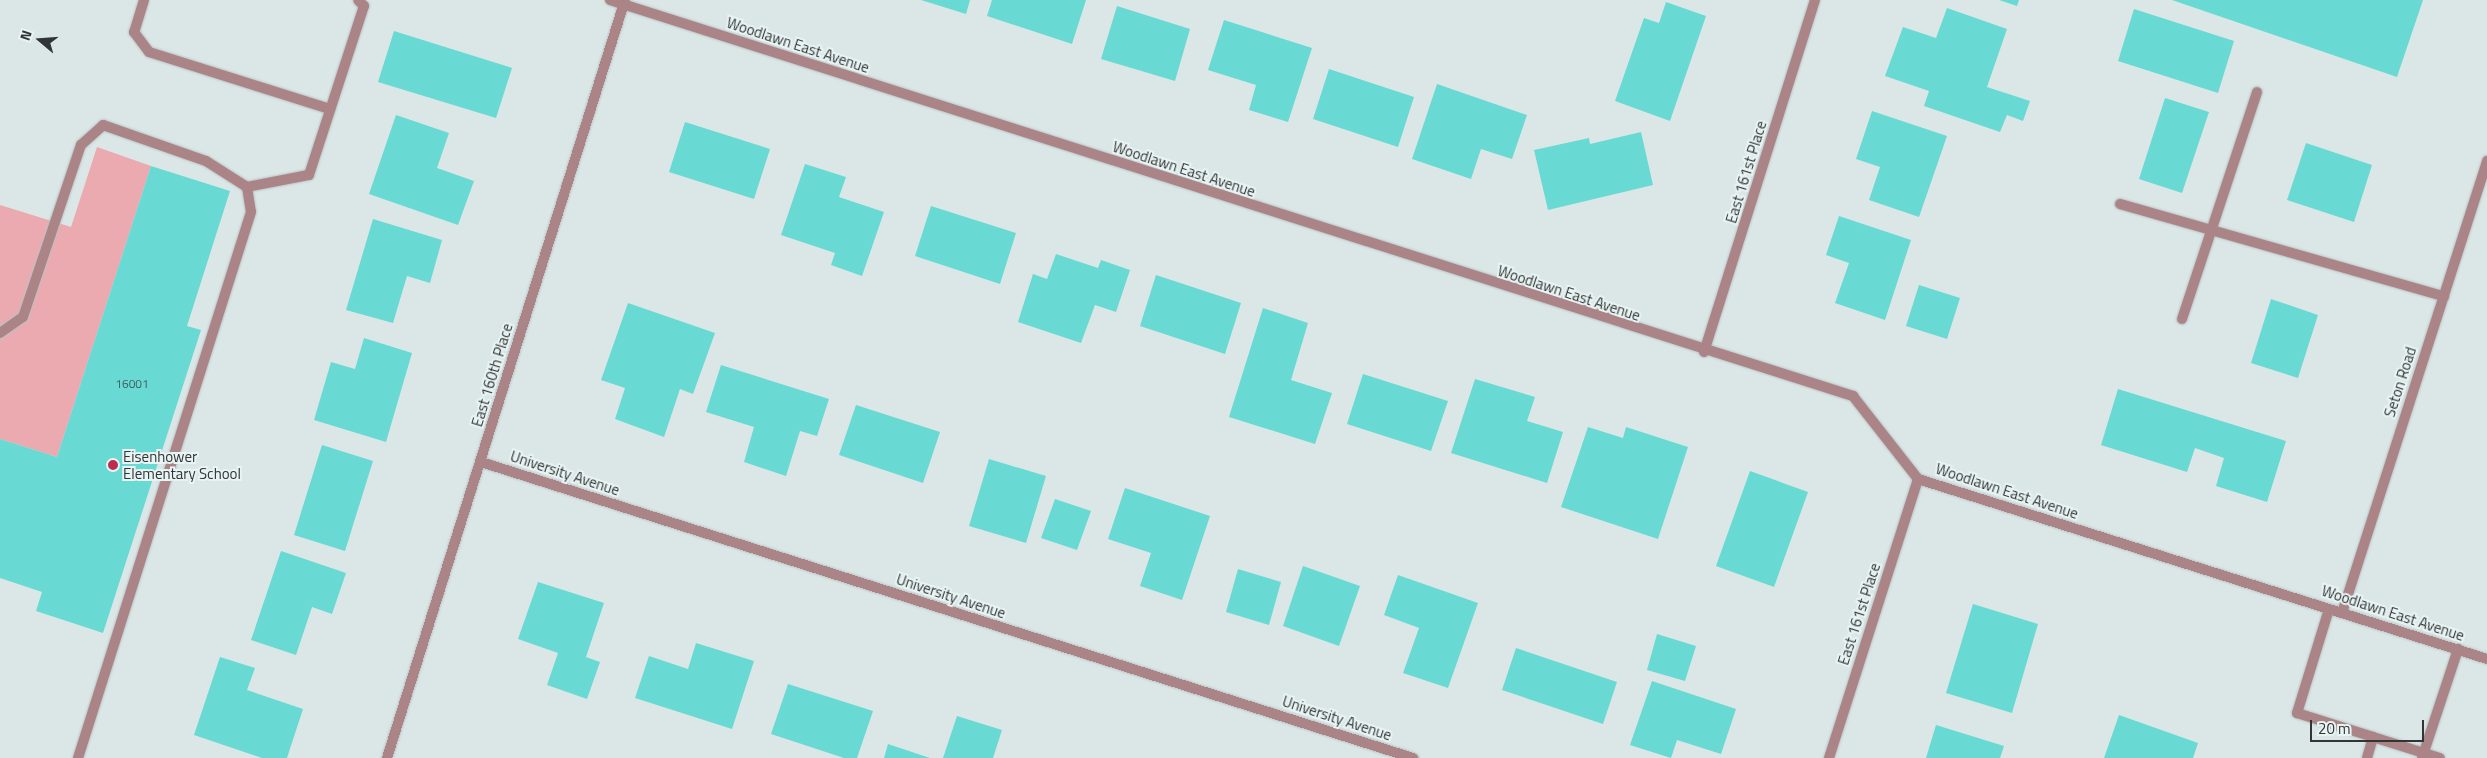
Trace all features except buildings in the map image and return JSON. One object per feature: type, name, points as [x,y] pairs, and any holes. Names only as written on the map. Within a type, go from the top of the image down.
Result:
[{"type":"street","points":[[144,0],[134,32],[149,52],[330,109]]},
{"type":"street","points":[[0,333],[23,317],[82,145],[103,125],[206,161],[247,187],[309,175],[364,6],[358,0]]},
{"type":"street","name":"Woodlawn East Avenue","points":[[610,0],[625,2],[1704,352],[1853,396],[1918,479],[2487,659]]},
{"type":"street","name":"East 161st Place","points":[[1704,352],[1815,0]]},
{"type":"street","name":"East 160th Place","points":[[387,758],[625,2]]},
{"type":"street","points":[[2182,319],[2214,230],[2257,92]]},
{"type":"street","name":"Seton Road","points":[[2342,613],[2487,161]]},
{"type":"street","points":[[78,758],[251,212],[247,187]]},
{"type":"street","points":[[2120,204],[2444,296]]},
{"type":"street","name":"University Avenue","points":[[481,462],[1413,758]]},
{"type":"street","name":"East 161st Place","points":[[1829,758],[1918,479]]},
{"type":"street","points":[[2329,609],[2297,713],[2373,737],[2423,756],[2440,758]]},
{"type":"street","points":[[2423,756],[2458,650]]},
{"type":"street","points":[[2367,758],[2373,737]]},
{"type":"shaded area","points":[[97,147],[151,166],[57,457],[0,439],[0,205],[71,227]]},
{"type":"place","name":"Eisenhower Elementary School","points":[[113,465]]}]
